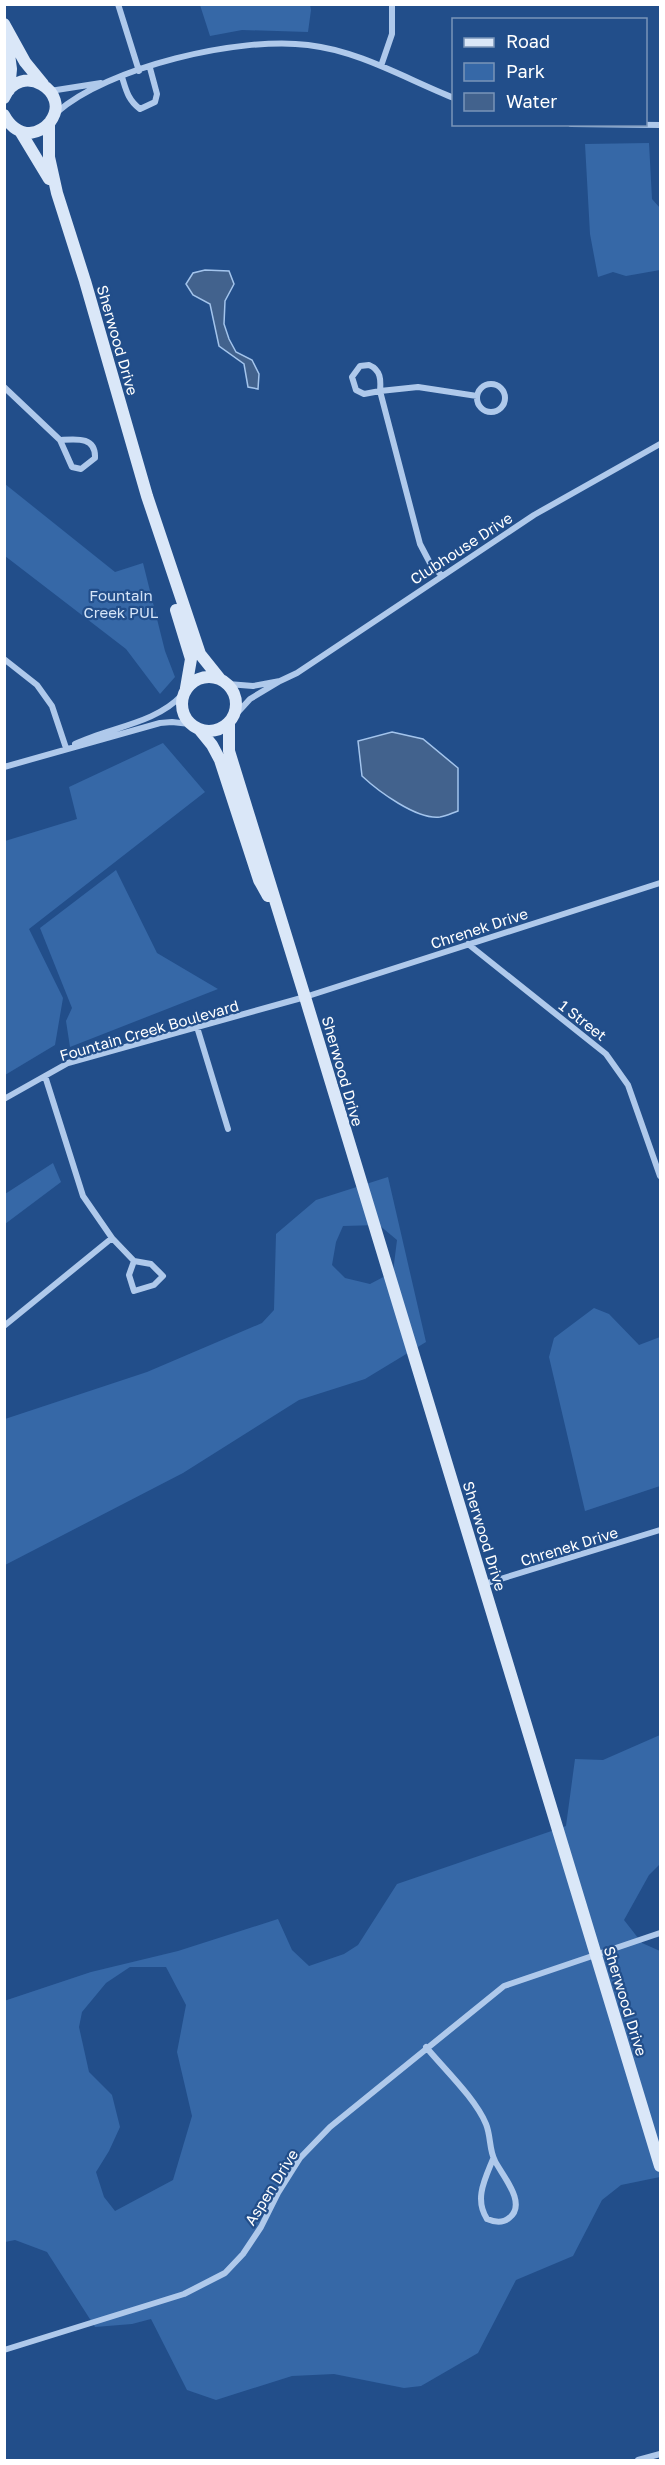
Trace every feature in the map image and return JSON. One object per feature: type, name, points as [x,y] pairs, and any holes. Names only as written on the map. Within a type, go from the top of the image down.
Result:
[{"type":"street","points":[[118,4],[139,71]]},
{"type":"street","points":[[381,66],[392,34],[392,4]]},
{"type":"street","points":[[4,24],[26,62],[47,88]]},
{"type":"street","points":[[4,29],[11,64],[7,94]]},
{"type":"street","points":[[6,120],[20,131],[36,132],[72,100],[107,82],[198,53],[257,45],[308,45],[367,60],[452,98]]},
{"type":"street","points":[[122,77],[128,96],[141,109],[155,102],[157,94],[150,68]]},
{"type":"street","points":[[7,94],[22,81],[37,82],[47,88],[107,82]]},
{"type":"street","name":"Sherwood Drive","points":[[47,88],[55,107],[51,119],[49,157],[57,193],[147,496],[200,654],[224,682]]},
{"type":"street","name":"Sherwood Drive","points":[[20,131],[57,193]]},
{"type":"street","points":[[441,575],[430,563],[420,544],[381,391],[377,370],[369,365],[356,369],[351,381],[356,390],[364,394],[381,391],[418,387],[477,396]]},
{"type":"street","points":[[486,385],[495,385],[503,390],[505,399],[501,408],[489,412],[481,408],[477,396],[486,385]]},
{"type":"street","points":[[4,387],[60,440],[72,467],[81,469],[95,458],[92,443],[85,440],[60,440]]},
{"type":"street","name":"Clubhouse Drive","points":[[229,722],[250,699],[297,673],[534,515],[660,444]]},
{"type":"street","name":"Sherwood Drive","points":[[147,496],[161,559],[190,653],[191,667],[184,692]]},
{"type":"street","points":[[4,659],[37,685],[52,706],[66,748]]},
{"type":"street","points":[[4,766],[160,723],[172,722],[215,730],[229,722],[236,707],[233,691],[224,682],[211,676],[201,677],[168,708],[155,715],[97,733],[66,748]]},
{"type":"street","name":"Clubhouse Drive","points":[[224,682],[246,687],[280,681]]},
{"type":"street","points":[[184,692],[182,711],[195,727]]},
{"type":"street","name":"Sherwood Drive","points":[[229,722],[228,752],[280,915],[660,2166]]},
{"type":"street","name":"Sherwood Drive","points":[[195,727],[216,752],[259,880],[280,915]]},
{"type":"street","name":"Chrenek Drive","points":[[305,997],[660,883]]},
{"type":"street","name":"1 Street","points":[[468,944],[606,1054],[627,1085],[660,1176]]},
{"type":"street","name":"Fountain Creek Boulevard","points":[[4,1099],[68,1063],[305,997]]},
{"type":"street","points":[[197,1027],[228,1129]]},
{"type":"street","points":[[45,1076],[82,1196],[112,1238],[134,1261],[151,1264],[163,1276],[154,1285],[135,1291],[129,1275],[134,1261]]},
{"type":"street","points":[[4,1326],[112,1238]]},
{"type":"street","name":"Chrenek Drive","points":[[484,1584],[660,1530]]},
{"type":"street","name":"Aspen Drive","points":[[4,2350],[184,2294],[225,2273],[243,2254],[255,2236],[300,2158],[330,2127],[504,1986],[660,1933]]},
{"type":"street","points":[[426,2047],[474,2105],[486,2125],[493,2158],[512,2189],[516,2201],[514,2212],[509,2219],[501,2222],[487,2219],[481,2210],[480,2197],[493,2158]]},
{"type":"street","points":[[638,2460],[660,2454]]},
{"type":"green space","points":[[200,5],[310,5],[308,32],[242,30],[210,36]]},
{"type":"green space","points":[[649,143],[652,199],[660,208],[660,270],[626,276],[613,272],[598,277],[590,234],[585,144]]},
{"type":"green space","name":"Fountain Creek PUL","points":[[5,484],[115,572],[143,563],[165,651],[175,677],[160,694],[126,649],[5,556]]},
{"type":"green space","points":[[163,743],[205,792],[29,929],[63,998],[55,1045],[5,1075],[5,841],[77,819],[69,787]]},
{"type":"green space","points":[[116,870],[157,953],[218,989],[70,1047],[66,1021],[72,1008],[40,928]]},
{"type":"green space","points":[[53,1163],[61,1182],[5,1224],[5,1194]]},
{"type":"green space","points":[[388,1177],[426,1342],[365,1379],[299,1400],[183,1473],[5,1565],[5,1419],[147,1372],[262,1323],[274,1310],[276,1234],[316,1200]],"holes":[[[379,1225],[397,1240],[393,1272],[370,1284],[345,1278],[332,1265],[336,1242],[343,1226]]]},
{"type":"green space","points":[[594,1308],[609,1314],[639,1345],[660,1337],[660,1486],[585,1511],[549,1357],[554,1338]]},
{"type":"green space","points":[[660,1735],[660,1864],[649,1875],[624,1920],[642,1943],[660,1951],[660,2177],[621,2185],[602,2200],[573,2256],[516,2280],[478,2353],[421,2386],[404,2388],[334,2374],[292,2376],[216,2400],[187,2390],[151,2319],[132,2324],[95,2327],[47,2252],[15,2240],[5,2242],[4,2001],[91,1972],[178,1951],[278,1919],[292,1950],[309,1966],[344,1954],[358,1945],[397,1884],[566,1826],[575,1759],[603,1760]],"holes":[[[130,1967],[166,1967],[186,2005],[177,2052],[192,2116],[173,2180],[115,2211],[104,2197],[96,2172],[120,2127],[112,2095],[89,2072],[79,2027],[82,2012],[106,1983]]]},
{"type":"water","points":[[205,270],[229,271],[234,284],[225,301],[224,324],[236,352],[252,360],[259,374],[258,389],[248,387],[244,364],[219,346],[210,304],[193,295],[186,284],[193,273]]},
{"type":"water","points":[[392,732],[423,739],[458,768],[458,811],[440,817],[420,814],[388,796],[362,776],[358,741]]}]
